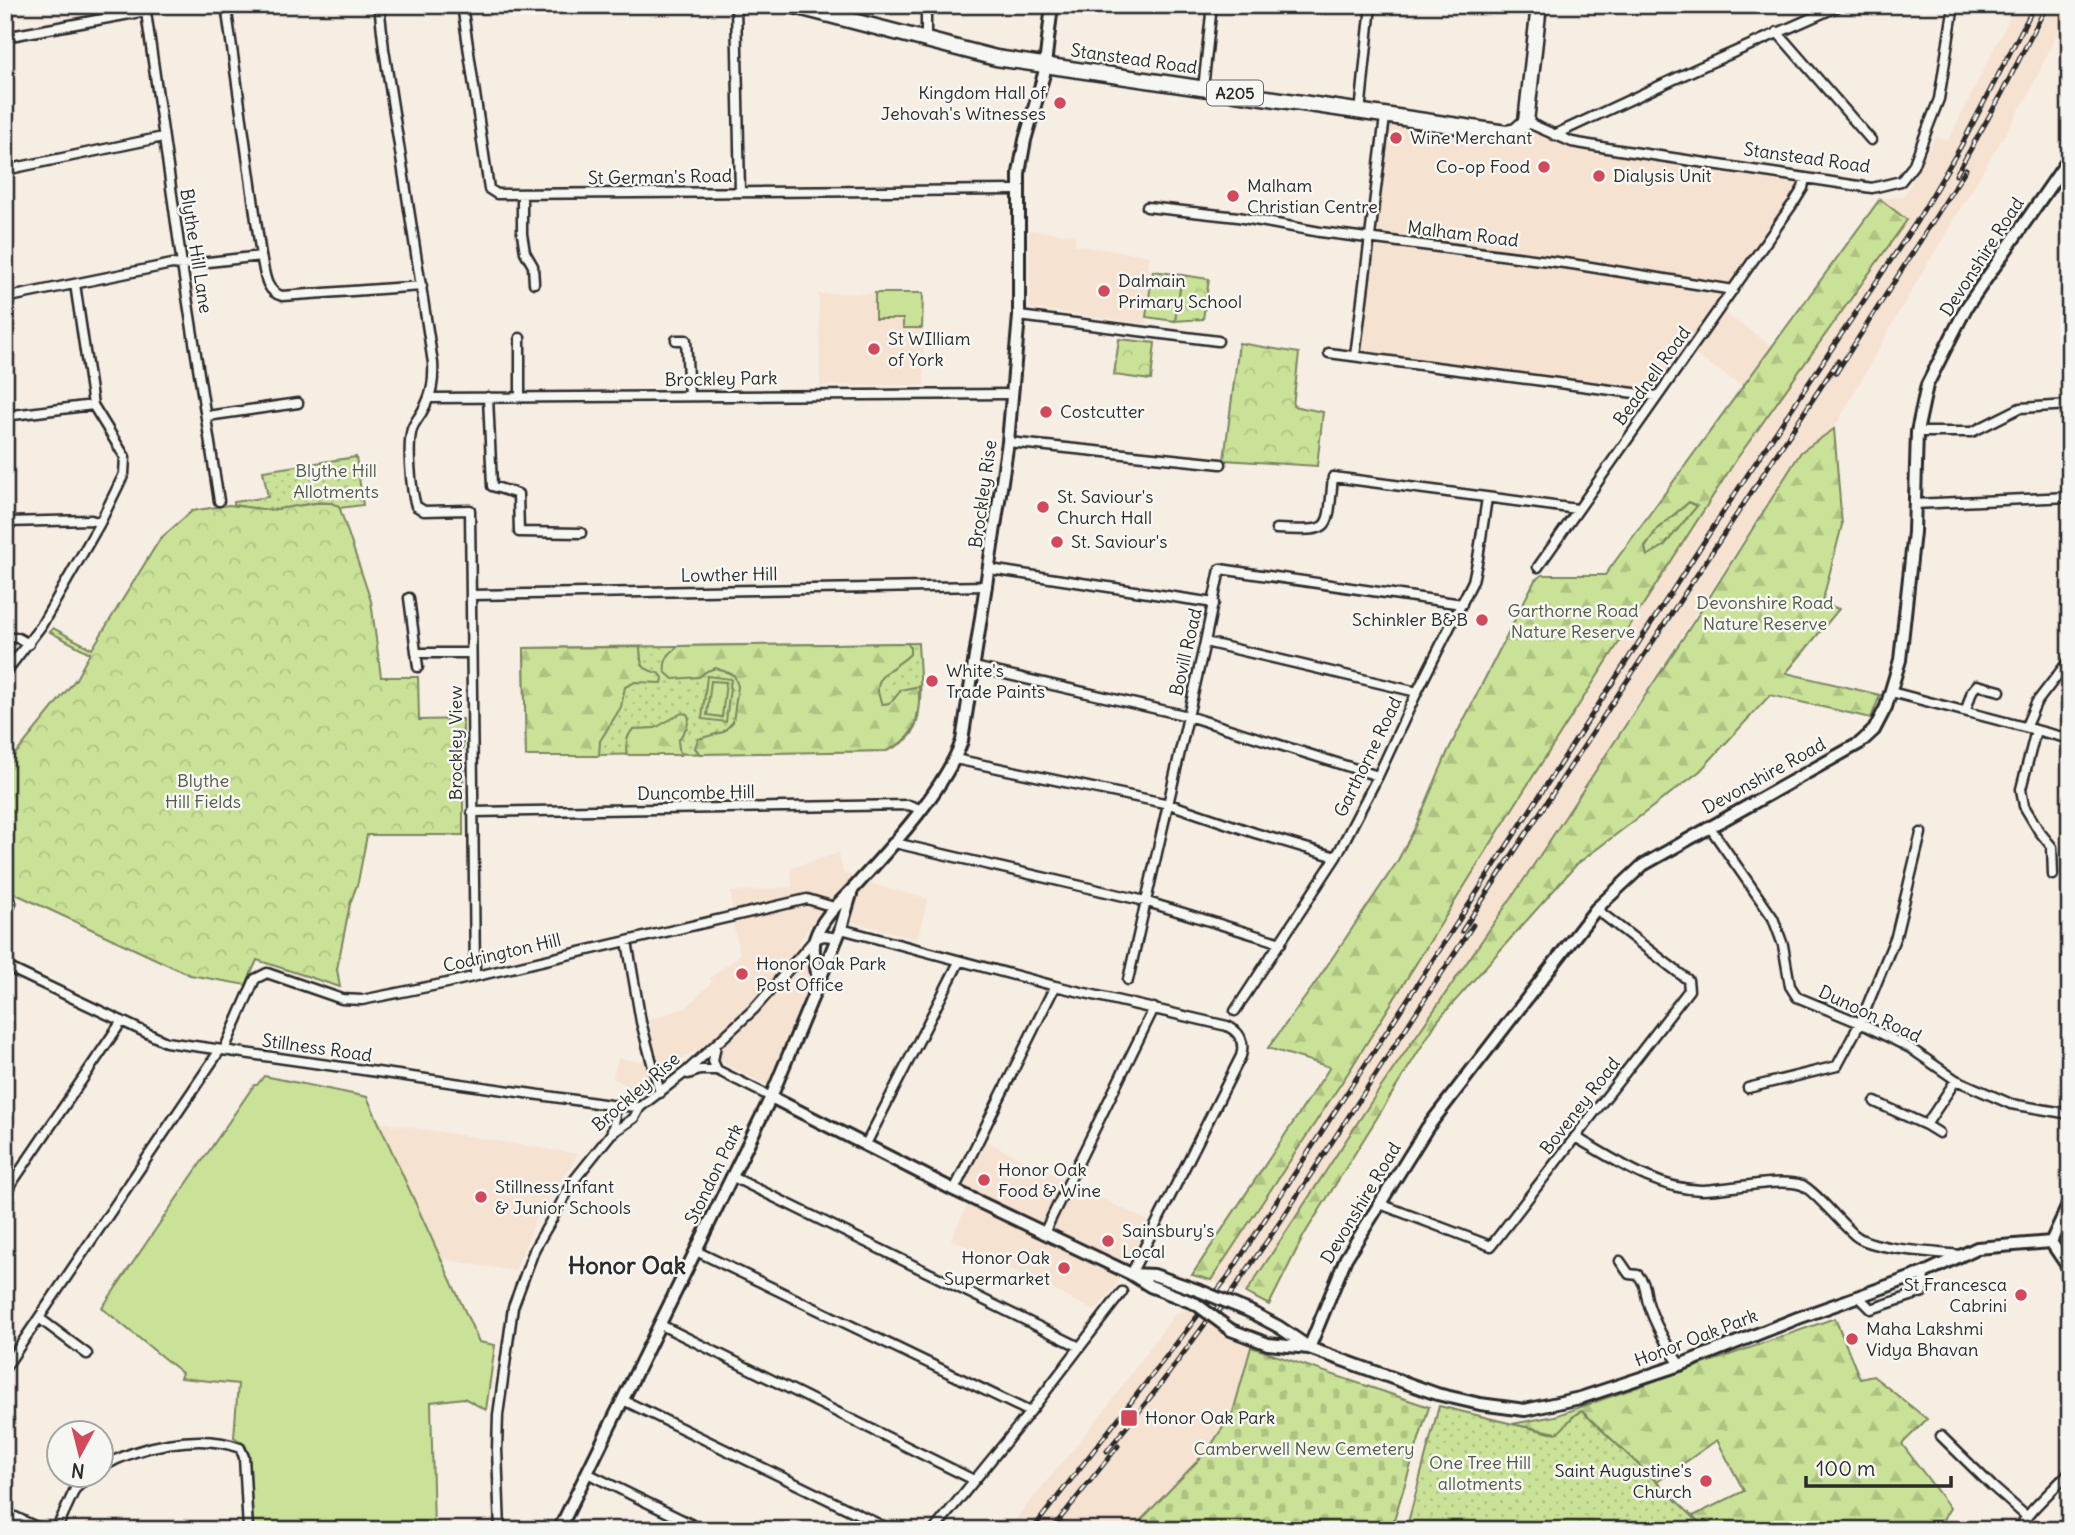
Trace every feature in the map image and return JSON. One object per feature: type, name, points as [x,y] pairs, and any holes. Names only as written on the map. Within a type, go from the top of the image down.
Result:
[{"type":"highway","points":[[1521,126],[1539,5]]},
{"type":"highway","name":"Stanstead Road","points":[[798,6],[996,58],[1506,133],[1521,126]]},
{"type":"main road","name":"Brockley Rise","points":[[851,891],[895,843],[955,759],[962,741],[990,569],[1013,394],[1019,316],[1018,190],[1021,156],[1046,66],[1052,5]]},
{"type":"main road","name":"Devonshire Road","points":[[1309,1348],[1346,1258],[1427,1128],[1596,909],[1643,865],[1860,743],[1874,730],[1886,707],[1900,660],[1914,532],[1917,432],[1927,385],[1966,308],[2070,157]]},
{"type":"main road","points":[[815,939],[834,907],[851,891]]},
{"type":"main road","name":"Stondon Park","points":[[559,1530],[771,1097],[841,929],[851,891]]},
{"type":"main road","name":"Stondon Park","points":[[815,939],[818,981]]},
{"type":"main road","points":[[815,956],[829,956]]},
{"type":"main road","name":"Honor Oak Park","points":[[771,1097],[954,1190],[1131,1274],[1150,1286],[1196,1304],[1231,1330],[1268,1344],[1309,1348],[1437,1394],[1480,1404],[1525,1410],[1580,1398],[1680,1366],[1924,1273],[1977,1248],[2051,1242]]},
{"type":"main road","points":[[2070,1201],[2051,1242],[2070,1270]]},
{"type":"main road","name":"Honor Oak Park","points":[[1131,1274],[1154,1275],[1249,1311],[1279,1327],[1309,1348]]},
{"type":"street","points":[[226,5],[261,256],[268,286],[273,293],[282,296],[422,286]]},
{"type":"street","points":[[379,5],[433,363],[434,382],[430,398]]},
{"type":"street","name":"St German's Road","points":[[462,5],[489,189],[497,194],[1018,190]]},
{"type":"street","points":[[736,5],[740,192]]},
{"type":"street","points":[[926,5],[926,39]]},
{"type":"street","points":[[1203,89],[1212,5]]},
{"type":"street","points":[[1360,113],[1371,5]]},
{"type":"street","points":[[1553,135],[1841,5]]},
{"type":"street","name":"Stanstead Road","points":[[1521,126],[1572,142],[1872,188],[1901,181],[1913,166],[1939,99],[1954,5]]},
{"type":"street","points":[[5,37],[145,8]]},
{"type":"street","name":"Blythe Hill Lane","points":[[145,8],[219,501]]},
{"type":"street","points":[[1777,32],[1871,140]]},
{"type":"street","points":[[1355,356],[1385,117]]},
{"type":"street","points":[[5,170],[163,136]]},
{"type":"street","name":"Beadnell Road","points":[[1538,567],[1793,203],[1803,188],[1805,178]]},
{"type":"street","points":[[522,194],[522,234],[532,263],[534,283]]},
{"type":"street","name":"Malham Road","points":[[1147,207],[1238,217],[1278,226],[1572,264],[1733,290]]},
{"type":"street","points":[[5,298],[172,264],[261,256]]},
{"type":"street","points":[[5,673],[29,644],[100,523],[124,474],[125,457],[93,405],[75,284]]},
{"type":"street","points":[[1019,316],[1218,341]]},
{"type":"street","points":[[520,338],[520,397]]},
{"type":"street","points":[[676,340],[686,340],[689,396]]},
{"type":"street","points":[[1329,353],[1657,396]]},
{"type":"street","name":"Brockley Park","points":[[430,398],[1013,394]]},
{"type":"street","points":[[488,397],[492,486],[518,494],[519,532],[581,533]]},
{"type":"street","name":"Brockley View","points":[[430,398],[412,428],[410,439],[416,506],[424,510],[470,510],[475,976]]},
{"type":"street","points":[[207,416],[298,403]]},
{"type":"street","points":[[5,416],[93,405]]},
{"type":"street","points":[[1917,432],[1972,432],[2020,408],[2070,405]]},
{"type":"street","points":[[1008,442],[1221,464]]},
{"type":"street","points":[[1276,529],[1315,530],[1324,527],[1329,519],[1333,477],[1577,509]]},
{"type":"street","points":[[1914,504],[2070,497]]},
{"type":"street","name":"Garthorne Road","points":[[1235,1011],[1336,857],[1378,776],[1473,582],[1487,498]]},
{"type":"street","points":[[5,522],[91,520],[100,523]]},
{"type":"street","points":[[990,569],[1213,603]]},
{"type":"street","name":"Bovill Road","points":[[1129,980],[1206,642],[1220,569],[1462,604]]},
{"type":"street","name":"Lowther Hill","points":[[471,595],[987,586]]},
{"type":"street","points":[[409,598],[418,667]]},
{"type":"street","points":[[5,638],[18,638],[29,644]]},
{"type":"street","points":[[1206,642],[1417,692]]},
{"type":"street","points":[[416,653],[471,653]]},
{"type":"street","points":[[2026,726],[2036,703],[2070,659]]},
{"type":"street","points":[[974,667],[1188,716],[1378,776]]},
{"type":"street","points":[[1966,710],[1972,691],[1977,685],[2000,691]]},
{"type":"street","points":[[1891,692],[2070,739]]},
{"type":"street","points":[[2036,730],[2021,789],[2024,806],[2052,847],[2053,874]]},
{"type":"street","points":[[955,759],[1169,804],[1336,857]]},
{"type":"street","name":"Duncombe Hill","points":[[472,812],[909,804],[920,809]]},
{"type":"street","name":"Dunoon Road","points":[[1709,826],[1773,918],[1783,945],[1792,991],[1803,1000],[1860,1023],[1910,1048],[1956,1080],[2011,1104],[2070,1114]]},
{"type":"street","points":[[1748,1088],[1837,1066],[1860,1023],[1896,936],[1921,833]]},
{"type":"street","points":[[895,843],[1146,901],[1281,943]]},
{"type":"street","name":"Codrington Hill","points":[[5,1368],[222,1050],[255,979],[267,973],[353,1001],[475,976],[807,899],[834,907]]},
{"type":"street","points":[[5,919],[10,903]]},
{"type":"street","name":"Boveney Road","points":[[1380,1204],[1491,1246],[1689,990],[1688,980],[1596,909]]},
{"type":"street","points":[[841,929],[959,962],[1234,1029],[1241,1039],[1241,1056],[1131,1274]]},
{"type":"street","points":[[815,939],[832,937],[835,943]]},
{"type":"street","name":"Brockley Rise","points":[[500,1530],[498,1415],[513,1307],[535,1248],[575,1179],[611,1134],[634,1118],[640,1107],[716,1045],[767,996],[815,939]]},
{"type":"street","points":[[627,941],[641,1021],[660,1093]]},
{"type":"street","points":[[865,1146],[959,962]]},
{"type":"street","name":"Stillness Road","points":[[5,967],[166,1042],[598,1104],[640,1107]]},
{"type":"street","points":[[954,1190],[1055,986]]},
{"type":"street","points":[[1044,1233],[1154,1008]]},
{"type":"street","points":[[5,1194],[122,1021]]},
{"type":"street","points":[[716,1045],[713,1060],[717,1070]]},
{"type":"street","points":[[679,1077],[700,1070],[717,1070],[771,1097]]},
{"type":"street","points":[[1926,1125],[1956,1080]]},
{"type":"street","points":[[1875,1102],[1939,1133]]},
{"type":"street","points":[[610,1105],[615,1121],[611,1134]]},
{"type":"street","points":[[1576,1137],[1630,1169],[1667,1185],[1701,1190],[1784,1183],[1803,1185],[1857,1238],[1873,1244],[1961,1255]]},
{"type":"street","points":[[733,1177],[1080,1347]]},
{"type":"street","points":[[696,1251],[1030,1412]]},
{"type":"street","points":[[1620,1261],[1629,1274],[1638,1275],[1645,1283],[1648,1305],[1680,1366]]},
{"type":"street","points":[[1858,1296],[1871,1309],[1923,1292],[1924,1273]]},
{"type":"street","points":[[934,1530],[1030,1412],[1122,1292]]},
{"type":"street","points":[[39,1318],[86,1354]]},
{"type":"street","points":[[660,1324],[974,1480]]},
{"type":"street","points":[[623,1400],[891,1530]]},
{"type":"street","points":[[1941,1436],[2026,1516]]},
{"type":"street","points":[[116,1461],[141,1449],[173,1443],[218,1444],[240,1448],[244,1457],[248,1530]]},
{"type":"street","points":[[2018,1530],[2026,1516],[2070,1471]]},
{"type":"street","points":[[587,1473],[703,1530]]},
{"type":"street","points":[[56,1530],[75,1490]]},
{"type":"street","points":[[5,1513],[43,1530]]},
{"type":"shaded area","points":[[2016,5],[2070,5],[2030,92],[1900,310],[1834,429],[1800,452],[1527,875],[1377,1093],[1246,1293],[1211,1280],[1348,1073],[1523,792],[1736,460],[1907,220],[1880,199],[1904,196],[1935,137],[1948,141]]},
{"type":"shaded area","points":[[1389,117],[1554,135],[1572,142],[1805,178],[1804,184],[1733,290],[1726,314],[1772,346],[1743,387],[1696,355],[1657,396],[1355,356]]},
{"type":"shaded area","name":"Dalmain Primary School","points":[[1029,230],[1075,235],[1075,245],[1149,256],[1148,269],[1182,275],[1175,321],[1147,317],[1145,324],[1030,308]]},
{"type":"shaded area","points":[[923,293],[924,385],[820,386],[819,294]]},
{"type":"shaded area","points":[[839,853],[843,873],[928,899],[917,939],[819,913],[799,942],[810,980],[767,1085],[696,1050],[637,1090],[613,1078],[618,1058],[640,1062],[655,1053],[650,1019],[686,1008],[712,982],[710,978],[740,955],[733,922],[731,892],[792,887],[791,868]]},
{"type":"shaded area","name":"Stillness Infant & Junior Schools","points":[[378,1122],[578,1154],[535,1221],[515,1271],[442,1259]]},
{"type":"shaded area","points":[[987,1142],[1150,1222],[1115,1287],[1095,1311],[951,1239],[973,1193],[962,1187]]},
{"type":"shaded area","points":[[1195,1309],[1251,1347],[1233,1412],[1208,1450],[1140,1521],[1136,1530],[1007,1530],[1104,1411],[1176,1312]]},
{"type":"green space","name":"Garthorne Road Nature Reserve","points":[[1880,199],[1907,220],[1736,460],[1523,792],[1348,1073],[1211,1280],[1192,1275],[1330,1067],[1268,1048],[1397,862],[1416,826],[1448,751],[1535,580],[1542,575],[1605,575]],"holes":[[[1689,502],[1697,506],[1664,546],[1647,556],[1645,547],[1657,529]]]},
{"type":"green space","points":[[1153,271],[1182,275],[1175,321],[1146,317]]},
{"type":"green space","points":[[1182,275],[1209,279],[1203,319],[1175,321]]},
{"type":"green space","points":[[875,293],[923,293],[922,328],[903,328],[903,319],[875,319]]},
{"type":"green space","points":[[1119,339],[1155,343],[1151,380],[1114,375]]},
{"type":"green space","points":[[1239,343],[1299,353],[1293,406],[1323,412],[1317,466],[1224,460]]},
{"type":"green space","name":"Devonshire Road Nature Reserve","points":[[1834,429],[1842,525],[1822,603],[1839,609],[1786,673],[1880,695],[1871,718],[1770,695],[1700,771],[1577,864],[1438,1020],[1304,1235],[1269,1305],[1246,1293],[1377,1093],[1527,875],[1702,609],[1801,452]]},
{"type":"green space","name":"Blythe Hill Allotments","points":[[356,457],[363,505],[340,508],[334,504],[318,503],[274,510],[234,505],[234,502],[268,497],[263,471]]},
{"type":"green space","points":[[1689,502],[1698,506],[1664,546],[1647,557],[1645,548],[1657,529]]},
{"type":"green space","name":"Blythe Hill Fields","points":[[316,503],[339,506],[371,601],[381,677],[418,677],[419,720],[463,719],[463,835],[367,835],[337,969],[340,987],[257,960],[246,985],[190,975],[5,889],[5,767],[76,679],[90,653],[50,632],[53,628],[92,649],[160,539],[192,511],[229,505],[271,510]]},
{"type":"green space","points":[[907,643],[910,654],[881,678],[878,693],[882,704],[885,704],[893,700],[901,690],[919,686],[919,707],[910,733],[886,751],[700,754],[695,748],[698,739],[723,732],[733,722],[738,686],[734,675],[716,668],[699,677],[673,679],[665,672],[668,657],[679,646]]},
{"type":"green space","points":[[918,643],[920,689],[917,723],[908,738],[886,751],[526,756],[524,648]]},
{"type":"green space","points":[[640,647],[643,666],[660,674],[662,683],[635,682],[625,687],[621,707],[600,741],[599,756],[526,756],[524,648]]},
{"type":"green space","points":[[707,676],[731,679],[726,722],[702,719]]},
{"type":"green space","points":[[711,681],[726,682],[722,717],[707,715]]},
{"type":"green space","points":[[682,713],[689,718],[678,741],[680,755],[627,755],[627,741],[633,729],[655,728]]},
{"type":"green space","points":[[264,1076],[367,1097],[479,1342],[495,1345],[486,1410],[464,1398],[431,1402],[434,1530],[253,1530],[249,1455],[245,1445],[234,1437],[238,1384],[180,1378],[182,1373],[102,1308],[254,1085]]},
{"type":"green space","points":[[1835,1318],[1860,1379],[1873,1376],[1927,1419],[1902,1444],[1950,1508],[1937,1530],[1707,1530],[1693,1516],[1744,1491],[1717,1440],[1657,1482],[1582,1411],[1575,1414],[1557,1433],[1512,1424],[1555,1416]]},
{"type":"green space","name":"Camberwell New Cemetery","points":[[1251,1347],[1429,1407],[1391,1529],[1136,1530],[1140,1521],[1208,1450],[1233,1412]]},
{"type":"green space","name":"One Tree Hill allotments","points":[[1439,1406],[1550,1433],[1561,1428],[1582,1411],[1707,1530],[1406,1530]]},
{"type":"railway","points":[[1032,1530],[1227,1278],[1742,483],[1917,221],[1961,146],[2035,5]]},
{"type":"railway","points":[[1956,175],[2047,5]]},
{"type":"railway","points":[[1836,373],[1966,169]]},
{"type":"railway","points":[[1462,931],[1838,361]]},
{"type":"railway","points":[[1219,1311],[1473,925]]},
{"type":"railway","points":[[1107,1451],[1222,1301]]},
{"type":"railway","points":[[1051,1530],[1118,1446]]},
{"type":"place","name":"Kingdom Hall of Jehovah's Witnesses","points":[[1060,103]]},
{"type":"place","name":"Wine Merchant","points":[[1396,138]]},
{"type":"place","name":"Co-op Food","points":[[1544,167]]},
{"type":"place","name":"Dialysis Unit","points":[[1599,176]]},
{"type":"place","name":"Malham Christian Centre","points":[[1233,196]]},
{"type":"place","name":"Dalmain Primary School","points":[[1104,291]]},
{"type":"place","name":"St WIlliam of York","points":[[874,349]]},
{"type":"place","name":"Costcutter","points":[[1046,412]]},
{"type":"place","name":"St. Saviour's Church Hall","points":[[1043,507]]},
{"type":"place","name":"St. Saviour's","points":[[1057,542]]},
{"type":"place","name":"Schinkler B&B","points":[[1482,620]]},
{"type":"place","name":"White's Trade Paints","points":[[932,681]]},
{"type":"place","name":"Honor Oak Park Post Office","points":[[742,974]]},
{"type":"place","name":"Honor Oak Food & Wine","points":[[984,1180]]},
{"type":"place","name":"Stillness Infant & Junior Schools","points":[[481,1197]]},
{"type":"place","name":"Sainsbury's Local","points":[[1108,1241]]},
{"type":"place","name":"Honor Oak Supermarket","points":[[1064,1268]]},
{"type":"place","name":"St Francesca Cabrini","points":[[2021,1295]]},
{"type":"place","name":"Maha Lakshmi Vidya Bhavan","points":[[1852,1339]]},
{"type":"place","name":"Honor Oak Park","points":[[1129,1418]]},
{"type":"place","name":"Saint Augustine's Church","points":[[1706,1481]]},
{"type":"district","name":"Honor Oak","points":[[627,1266]]}]
